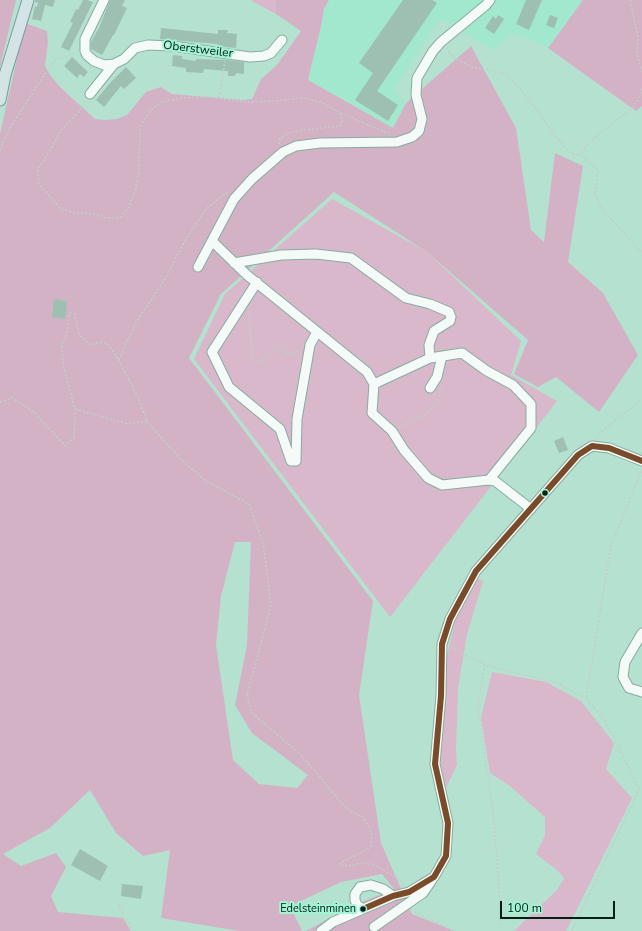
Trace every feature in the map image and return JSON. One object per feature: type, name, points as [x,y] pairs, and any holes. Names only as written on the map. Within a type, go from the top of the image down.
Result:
[{"type":"main road","points":[[0,100],[5,75],[28,0]]},
{"type":"street","points":[[104,0],[86,39],[85,51],[94,61],[104,65],[114,64]]},
{"type":"street","points":[[198,267],[234,199],[252,179],[283,152],[296,146],[314,144],[397,142],[412,137],[419,131],[422,119],[416,95],[417,78],[433,51],[441,42],[490,0]]},
{"type":"street","name":"Oberstweiler","points":[[90,94],[114,64],[124,59],[134,48],[148,45],[172,46],[250,57],[264,56],[271,53],[282,40]]},
{"type":"street","points":[[212,241],[246,275],[257,282],[367,372],[374,384],[372,413],[392,431],[404,450],[428,478],[442,485],[489,480],[495,481],[531,509]]},
{"type":"street","points":[[234,263],[281,255],[316,254],[351,258],[406,298],[430,304],[449,312],[451,317],[450,322],[434,330],[429,345],[430,358]]},
{"type":"street","points":[[257,282],[212,352],[229,387],[280,429],[291,461],[296,461],[297,419],[310,345],[317,332]]},
{"type":"street","points":[[374,384],[430,358],[462,354],[487,371],[513,385],[531,404],[531,428],[489,480]]},
{"type":"street","points":[[430,388],[437,377],[442,356]]},
{"type":"street","points":[[374,927],[423,893],[446,856],[448,823],[435,764],[441,696],[442,644],[450,619],[476,571],[578,455],[592,446],[609,448],[642,461]]},
{"type":"street","points":[[642,633],[625,662],[623,677],[629,688],[642,692]]},
{"type":"street","points":[[321,931],[333,922],[393,896],[409,892],[434,877]]},
{"type":"street","points":[[363,909],[355,900],[355,894],[360,887],[371,885],[383,889],[393,896]]},
{"type":"path","points":[[630,0],[638,36],[637,55],[642,72]]},
{"type":"path","points":[[441,42],[455,59],[473,67],[506,74],[535,107],[566,149],[571,153],[583,156],[598,171],[595,196],[602,209],[642,253]]},
{"type":"path","points":[[0,150],[8,131],[46,72],[56,60],[85,51]]},
{"type":"path","points":[[219,98],[226,54]]},
{"type":"path","points":[[580,156],[589,142],[629,111],[639,100],[642,87]]},
{"type":"path","points":[[90,94],[79,111],[60,132],[38,169],[39,184],[61,209],[76,213],[96,214],[107,218],[120,218],[129,207],[136,188],[139,171],[140,127],[149,112],[161,102],[181,98],[210,97],[246,102],[265,102],[303,98],[321,102],[340,113],[385,132],[396,134]]},
{"type":"path","points":[[283,152],[278,148],[280,138],[289,133],[340,126],[342,121],[340,113]]},
{"type":"path","points":[[119,361],[135,324],[163,282],[186,239],[206,209],[226,192],[233,190]]},
{"type":"path","points":[[244,302],[250,312],[252,358],[259,363],[272,351],[281,346],[289,355],[310,345]]},
{"type":"path","points":[[0,402],[12,398],[34,412],[65,446],[74,437],[75,409],[63,364],[62,345],[67,332],[70,313],[75,314],[79,335],[90,345],[100,342],[108,343],[138,397],[147,421],[185,463],[206,481],[249,504],[263,543],[271,606],[247,695],[251,712],[298,752],[340,802],[350,811],[363,817],[369,826],[372,837],[371,847],[339,864],[344,866],[364,864],[375,865],[400,880],[409,892]]},
{"type":"path","points":[[392,431],[420,418],[436,405],[440,396],[442,383],[437,377]]},
{"type":"path","points":[[592,446],[600,433],[642,399]]},
{"type":"path","points":[[75,409],[128,424],[147,421]]},
{"type":"path","points":[[586,698],[611,544],[642,470]]},
{"type":"path","points":[[442,644],[485,665],[557,683],[586,698],[603,718],[620,748],[639,789],[572,931]]},
{"type":"path","points":[[485,665],[478,705],[494,820],[500,901],[500,931]]},
{"type":"path","points":[[119,905],[133,931]]},
{"type":"path","points":[[404,906],[453,931]]},
{"type":"shaded area","points":[[0,0],[16,0],[0,67]]},
{"type":"shaded area","points":[[276,0],[276,14],[252,1]]},
{"type":"shaded area","points":[[276,0],[329,0],[324,9],[308,80],[393,128],[406,103],[471,46],[516,128],[531,230],[544,242],[555,153],[583,166],[568,262],[603,293],[638,355],[599,412],[556,377],[538,387],[514,374],[528,340],[427,252],[334,192],[221,294],[189,358],[373,601],[359,695],[381,843],[412,914],[455,931],[306,931],[352,906],[394,889],[382,874],[341,882],[290,906],[302,931],[239,931],[161,918],[170,850],[143,856],[116,833],[90,790],[50,828],[3,854],[21,866],[56,853],[66,867],[51,896],[58,912],[123,918],[131,931],[0,931],[0,134],[25,23],[47,31],[48,42],[45,66],[50,75],[61,88],[95,119],[105,120],[117,119],[127,115],[146,92],[161,87],[172,94],[244,100],[252,99],[261,79],[277,65],[301,31],[276,14]],"holes":[[[235,542],[251,542],[247,645],[235,705],[252,733],[308,775],[297,788],[259,784],[233,760],[216,645],[221,596]]]},
{"type":"shaded area","points":[[329,0],[583,0],[548,48],[517,34],[511,34],[492,50],[451,24],[440,19],[394,90],[406,103],[393,128],[308,80],[324,9]]},
{"type":"shaded area","points":[[583,0],[642,0],[642,106],[636,111],[548,48]]},
{"type":"shaded area","points":[[332,199],[427,252],[521,341],[511,375],[557,401],[390,617],[194,359],[225,294]]},
{"type":"shaded area","points":[[477,578],[483,581],[467,634],[458,688],[457,765],[446,788],[438,752],[447,656],[456,617]]},
{"type":"shaded area","points":[[492,672],[546,682],[581,701],[614,743],[606,769],[632,798],[566,931],[514,931],[557,890],[564,878],[557,870],[536,854],[545,835],[545,817],[510,786],[490,773],[481,718]]},
{"type":"building","points":[[35,0],[55,0],[53,7],[45,5],[41,21],[32,19],[35,6],[37,7],[38,3],[35,2]]},
{"type":"building","points":[[83,0],[93,2],[69,51],[61,47],[73,23],[70,22],[76,9],[78,10]]},
{"type":"building","points":[[110,0],[125,0],[122,6],[127,8],[114,35],[102,55],[91,49],[91,42],[99,28]]},
{"type":"building","points":[[403,0],[432,0],[437,3],[377,91],[398,105],[388,121],[355,100],[373,73],[359,63]]},
{"type":"building","points":[[526,0],[542,0],[529,30],[516,24]]},
{"type":"building","points":[[498,15],[504,19],[494,34],[485,28],[493,16],[496,19]]},
{"type":"building","points":[[550,15],[558,18],[554,28],[546,25]]},
{"type":"building","points":[[161,28],[218,34],[218,30],[228,30],[227,33],[237,34],[236,48],[217,46],[217,44],[160,39]]},
{"type":"building","points":[[173,55],[182,56],[182,59],[196,61],[196,59],[244,62],[244,74],[236,73],[235,76],[228,76],[228,71],[204,69],[203,73],[186,72],[186,68],[172,66]]},
{"type":"building","points":[[72,57],[88,72],[84,77],[80,74],[77,78],[64,66]]},
{"type":"building","points":[[126,67],[136,78],[124,89],[121,86],[104,107],[96,100]]},
{"type":"building","points":[[54,299],[67,301],[65,319],[52,317]]},
{"type":"building","points":[[563,437],[568,450],[559,453],[554,441]]},
{"type":"building","points":[[80,849],[108,866],[100,881],[71,865]]},
{"type":"building","points":[[122,884],[143,886],[141,899],[121,896]]},
{"type":"transit line","points":[[363,909],[393,896],[409,892],[434,877],[446,856],[448,823],[435,764],[441,696],[442,644],[450,619],[476,571],[578,455],[592,446],[609,448],[642,461]]},
{"type":"place","name":"Edelsteinminen","points":[[363,909]]}]
